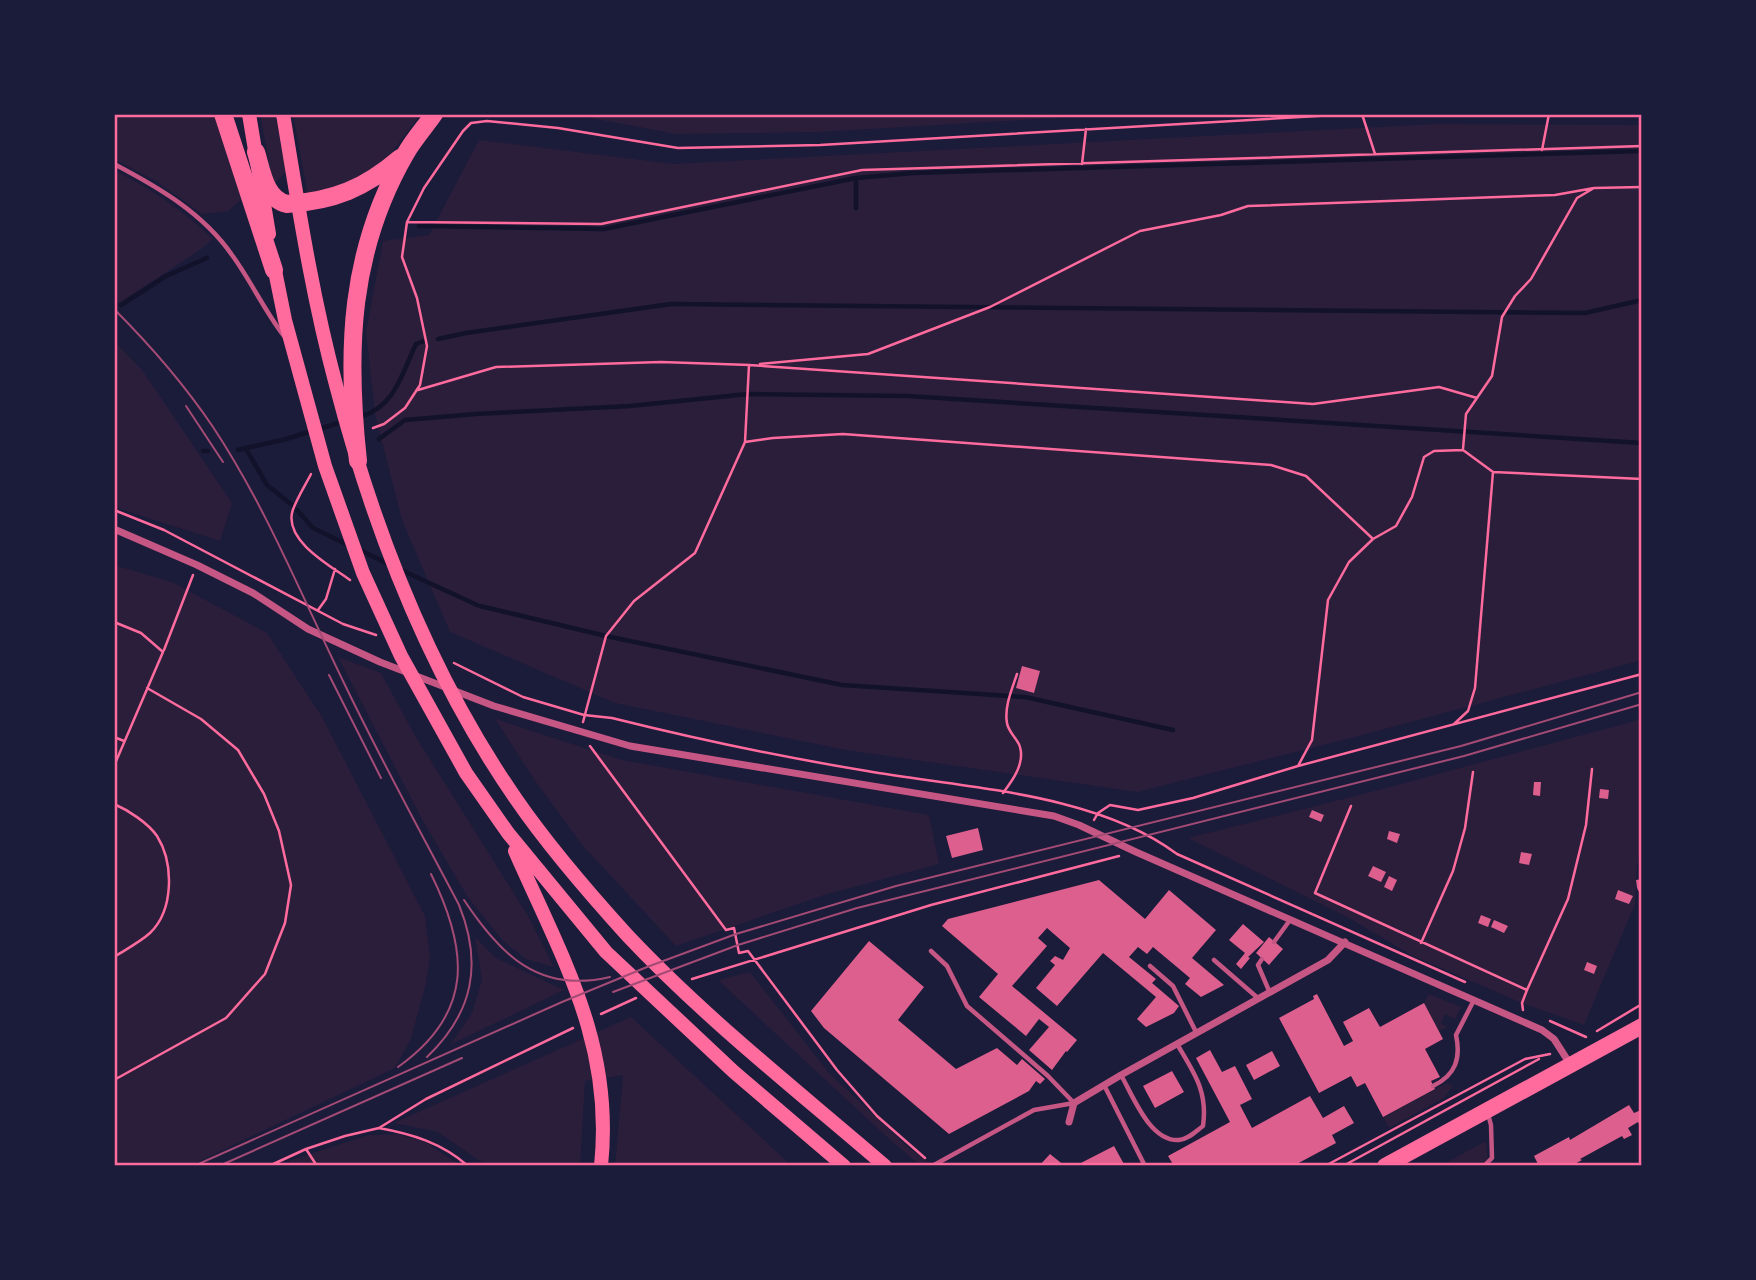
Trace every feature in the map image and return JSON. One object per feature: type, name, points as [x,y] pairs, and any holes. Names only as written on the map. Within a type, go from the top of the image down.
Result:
[{"type":"highway","points":[[223,114],[274,270]]},
{"type":"highway","points":[[358,461],[343,383],[360,276],[379,212],[407,152],[434,114]]},
{"type":"highway","points":[[256,152],[274,198],[279,202],[298,203],[339,195],[366,184],[407,152]]},
{"type":"main road","points":[[249,114],[274,270],[291,345],[348,535],[382,618],[446,740],[508,834],[606,952],[734,1072],[844,1166]]},
{"type":"main road","points":[[283,114],[298,203],[343,383]]},
{"type":"main road","points":[[358,461],[395,569],[424,638],[473,729],[523,809],[598,902],[661,969],[707,1013],[885,1166]]},
{"type":"main road","points":[[508,834],[580,999],[593,1040],[603,1093],[601,1166]]},
{"type":"main road","points":[[1385,1166],[1642,1026]]},
{"type":"street","points":[[114,529],[253,593],[333,642],[494,706],[581,733],[630,746],[1054,816],[1521,1020],[1551,1036],[1570,1064]]},
{"type":"street","points":[[1069,1122],[1074,1103],[1121,1074],[1328,960],[1345,942]]},
{"type":"lane","points":[[114,164],[175,199],[204,222],[231,253],[266,313],[291,345]]},
{"type":"lane","points":[[1274,942],[1290,919]]},
{"type":"lane","points":[[931,951],[947,966],[967,1006],[1048,1076],[1074,1103]]},
{"type":"lane","points":[[1262,959],[1258,965],[1270,993]]},
{"type":"lane","points":[[1214,960],[1260,999]]},
{"type":"lane","points":[[1150,966],[1173,986],[1197,1033]]},
{"type":"lane","points":[[1433,1086],[1447,1076],[1458,1057],[1460,1051],[1456,1035],[1474,1000]]},
{"type":"lane","points":[[1121,1074],[1149,1125],[1164,1137],[1178,1140],[1189,1136],[1203,1126],[1206,1105],[1197,1079],[1177,1044]]},
{"type":"lane","points":[[1104,1085],[1145,1166]]},
{"type":"lane","points":[[934,1165],[1034,1110],[1074,1103]]},
{"type":"lane","points":[[1484,1166],[1492,1157],[1492,1125],[1487,1110]]},
{"type":"path","points":[[372,428],[384,424],[405,408],[418,390],[427,346],[416,298],[402,257],[407,222],[424,188],[471,123],[487,121],[558,128],[678,148],[820,145],[1352,114]]},
{"type":"path","points":[[1362,114],[1376,155]]},
{"type":"path","points":[[1542,150],[1549,114]]},
{"type":"path","points":[[1082,164],[1086,129]]},
{"type":"path","points":[[407,222],[601,224],[862,170],[1642,145]]},
{"type":"path","points":[[749,365],[868,354],[990,307],[1140,231],[1221,215],[1248,206],[1555,195],[1594,188],[1642,187]]},
{"type":"path","points":[[1463,450],[1466,414],[1492,376],[1502,317],[1531,279],[1577,198],[1594,188]]},
{"type":"path","points":[[418,390],[496,367],[661,362],[749,365],[1312,404],[1439,387],[1477,398]]},
{"type":"path","points":[[749,365],[745,442],[695,553],[634,601],[606,636],[581,733],[726,930],[734,928],[739,953],[748,951],[837,1070],[877,1116],[934,1165]]},
{"type":"path","points":[[745,442],[843,434],[1271,465],[1306,476],[1373,539]]},
{"type":"path","points":[[1298,766],[1312,740],[1322,663],[1322,633],[1328,600],[1349,562],[1373,539],[1396,526],[1412,497],[1424,457],[1434,451],[1463,450],[1493,472],[1642,479]]},
{"type":"path","points":[[313,470],[292,513],[293,523],[301,543],[356,584]]},
{"type":"path","points":[[1452,726],[1468,711],[1475,688],[1493,472]]},
{"type":"path","points":[[114,766],[197,565]]},
{"type":"path","points":[[318,610],[326,599],[335,569]]},
{"type":"path","points":[[114,622],[141,634],[163,652]]},
{"type":"path","points":[[1003,793],[1020,762],[1020,747],[1007,726],[1009,702],[1017,674]]},
{"type":"path","points":[[1088,829],[1098,813],[1110,806],[1139,810],[1193,798],[1298,766],[1642,674]]},
{"type":"path","points":[[114,1080],[226,1018],[265,975],[285,923],[291,885],[279,831],[238,750],[201,719],[148,688]]},
{"type":"path","points":[[114,737],[124,741]]},
{"type":"path","points":[[1521,1020],[1522,1003],[1527,990],[1568,899],[1586,825],[1592,769]]},
{"type":"path","points":[[1421,943],[1453,871],[1465,828],[1473,772]]},
{"type":"path","points":[[114,804],[157,836],[169,868],[166,908],[151,932],[114,957]]},
{"type":"path","points":[[1350,806],[1315,893],[1527,990]]},
{"type":"path","points":[[692,978],[931,905],[1136,852]]},
{"type":"path","points":[[602,1014],[646,994]]},
{"type":"path","points":[[1595,1033],[1600,1027],[1642,1004]]},
{"type":"path","points":[[269,1166],[306,1149],[379,1128],[426,1099],[577,1026]]},
{"type":"path","points":[[1325,1166],[1525,1059],[1542,1057],[1343,1166]]},
{"type":"path","points":[[379,1128],[414,1135],[439,1146],[468,1166]]},
{"type":"path","points":[[306,1149],[317,1166]]},
{"type":"shaded area","points":[[114,114],[214,114],[227,145],[243,198],[228,211],[202,214],[156,181],[114,159]]},
{"type":"shaded area","points":[[260,114],[275,114],[286,172],[275,183],[272,179]]},
{"type":"shaded area","points":[[293,114],[421,114],[386,160],[360,179],[308,196]]},
{"type":"shaded area","points":[[570,114],[1122,114],[819,132],[676,134]]},
{"type":"shaded area","points":[[1436,124],[1642,125],[1642,660],[1137,792],[846,750],[615,703],[450,632],[402,520],[375,414],[366,332],[383,241],[429,235],[479,140],[673,164]]},
{"type":"shaded area","points":[[114,170],[166,201],[213,239],[119,303],[114,298]]},
{"type":"shaded area","points":[[114,341],[142,370],[232,503],[220,541],[114,507]]},
{"type":"shaded area","points":[[114,565],[172,582],[267,633],[322,717],[425,916],[430,957],[426,983],[411,1039],[395,1068],[189,1166],[114,1166]]},
{"type":"shaded area","points":[[338,657],[381,673],[414,734],[528,916],[554,967],[526,959],[503,941],[467,896],[423,821]]},
{"type":"shaded area","points":[[495,719],[622,760],[929,815],[939,864],[824,895],[676,946],[583,846],[536,782]]},
{"type":"shaded area","points":[[1642,719],[1642,832],[1635,904],[1584,1025],[1522,1003],[1413,956],[1349,918],[1188,838],[1371,792]]},
{"type":"shaded area","points":[[475,937],[496,958],[564,990],[450,1045],[472,1013],[482,980]]},
{"type":"shaded area","points":[[750,972],[829,1073],[909,1148],[934,1166],[921,1166],[889,1139],[718,980]]},
{"type":"shaded area","points":[[1429,994],[1461,1007],[1455,1019],[1445,1014],[1441,1024],[1448,1027],[1439,1031],[1424,1003]]},
{"type":"shaded area","points":[[631,1017],[792,1166],[615,1166],[623,1075],[585,1081],[580,1166],[487,1166],[438,1132],[394,1123]]},
{"type":"shaded area","points":[[1447,1083],[1453,1086],[1444,1098],[1389,1128],[1383,1117]]},
{"type":"shaded area","points":[[397,1134],[425,1142],[461,1166],[291,1166],[288,1161],[369,1135]]},
{"type":"shaded area","points":[[1486,1141],[1488,1161],[1478,1166],[1440,1166]]},
{"type":"building","points":[[1022,666],[1040,671],[1034,693],[1016,688]]},
{"type":"building","points":[[1534,782],[1541,782],[1540,796],[1533,795]]},
{"type":"building","points":[[1600,789],[1609,790],[1608,799],[1599,798]]},
{"type":"building","points":[[1312,810],[1324,815],[1321,822],[1309,817]]},
{"type":"building","points":[[978,828],[983,850],[952,858],[946,836]]},
{"type":"building","points":[[1389,831],[1400,834],[1397,843],[1387,839]]},
{"type":"building","points":[[1521,852],[1532,854],[1529,865],[1519,863]]},
{"type":"building","points":[[1373,866],[1386,872],[1381,882],[1368,876]]},
{"type":"building","points":[[1389,876],[1397,880],[1392,891],[1384,887]]},
{"type":"building","points":[[1642,879],[1642,898],[1636,880]]},
{"type":"building","points":[[1099,880],[1145,919],[1169,890],[1216,930],[1192,958],[1224,985],[1201,997],[1185,984],[1190,978],[1153,947],[1147,954],[1138,947],[1129,957],[1156,979],[1152,983],[1179,1006],[1174,1013],[1146,1027],[1137,1019],[1156,997],[1103,953],[1057,1006],[1036,988],[1055,965],[1050,961],[1055,956],[1063,960],[1070,948],[1047,928],[1038,938],[1047,946],[1012,986],[1077,1040],[1052,1070],[1029,1050],[1049,1027],[1039,1019],[1026,1036],[979,997],[998,974],[942,926],[948,919]]},
{"type":"building","points":[[1618,890],[1633,896],[1629,904],[1615,899]]},
{"type":"building","points":[[1481,915],[1491,919],[1488,927],[1478,923]]},
{"type":"building","points":[[1494,920],[1508,926],[1504,933],[1491,927]]},
{"type":"building","points":[[1243,924],[1264,942],[1248,957],[1250,958],[1241,969],[1236,964],[1245,953],[1229,940]]},
{"type":"building","points":[[1269,937],[1283,949],[1269,965],[1256,953]]},
{"type":"building","points":[[869,941],[924,987],[898,1020],[956,1069],[997,1048],[1017,1065],[1022,1059],[1045,1079],[1040,1084],[1036,1081],[1029,1091],[949,1134],[824,1028],[811,1011]]},
{"type":"building","points":[[1587,962],[1597,966],[1594,974],[1584,970]]},
{"type":"building","points":[[1317,994],[1344,1046],[1353,1041],[1343,1022],[1369,1008],[1380,1027],[1424,1003],[1443,1039],[1425,1049],[1440,1077],[1431,1081],[1435,1089],[1383,1117],[1365,1083],[1357,1087],[1351,1076],[1319,1093],[1279,1018],[1314,999],[1313,996]]},
{"type":"building","points":[[1210,1050],[1222,1072],[1235,1066],[1252,1099],[1240,1105],[1252,1128],[1310,1096],[1323,1118],[1344,1106],[1354,1123],[1332,1135],[1336,1143],[1293,1166],[1174,1166],[1168,1156],[1230,1122],[1196,1058]]},
{"type":"building","points":[[1272,1051],[1280,1066],[1254,1080],[1246,1065]]},
{"type":"building","points":[[1172,1071],[1184,1092],[1155,1108],[1143,1086]]},
{"type":"building","points":[[1629,1105],[1634,1113],[1641,1110],[1642,1130],[1638,1122],[1628,1128],[1632,1135],[1624,1139],[1622,1136],[1571,1166],[1539,1166],[1534,1156],[1569,1137],[1570,1140]]},
{"type":"building","points":[[1114,1146],[1125,1166],[1075,1166]]},
{"type":"building","points":[[1050,1154],[1065,1166],[1039,1166]]},
{"type":"waterway","points":[[419,226],[604,229],[856,178],[913,173],[1642,151]]},
{"type":"waterway","points":[[856,178],[856,208]]},
{"type":"waterway","points":[[121,305],[166,276],[207,258]]},
{"type":"waterway","points":[[438,339],[671,304],[1585,313],[1642,300]]},
{"type":"waterway","points":[[360,417],[372,412],[390,397],[416,344],[424,341]]},
{"type":"waterway","points":[[379,439],[405,420],[630,406],[748,394],[908,396],[1642,443]]},
{"type":"waterway","points":[[238,450],[345,421]]},
{"type":"waterway","points":[[246,449],[267,485],[292,505]]},
{"type":"waterway","points":[[203,451],[208,451]]},
{"type":"waterway","points":[[297,510],[313,528],[350,546]]},
{"type":"waterway","points":[[358,549],[388,564]]},
{"type":"waterway","points":[[399,569],[477,605]]},
{"type":"waterway","points":[[480,606],[606,636],[842,685],[1025,697],[1173,730]]},
{"type":"tram line","points":[[114,309],[178,380],[232,457],[267,520],[344,683],[459,905],[471,947],[469,987],[455,1023],[427,1057]]},
{"type":"tram line","points":[[186,406],[223,462]]},
{"type":"tram line","points":[[329,675],[381,778]]},
{"type":"tram line","points":[[194,1166],[562,1002],[736,934],[896,886],[1461,746],[1642,692]]},
{"type":"tram line","points":[[613,992],[738,945],[857,908],[1464,756],[1642,704]]},
{"type":"tram line","points":[[398,1067],[423,1046],[441,1025],[452,1003],[457,979],[453,929],[431,874]]},
{"type":"tram line","points":[[464,900],[492,937],[507,953],[524,965],[562,980],[585,981],[610,977]]},
{"type":"tram line","points":[[219,1166],[462,1058]]}]
